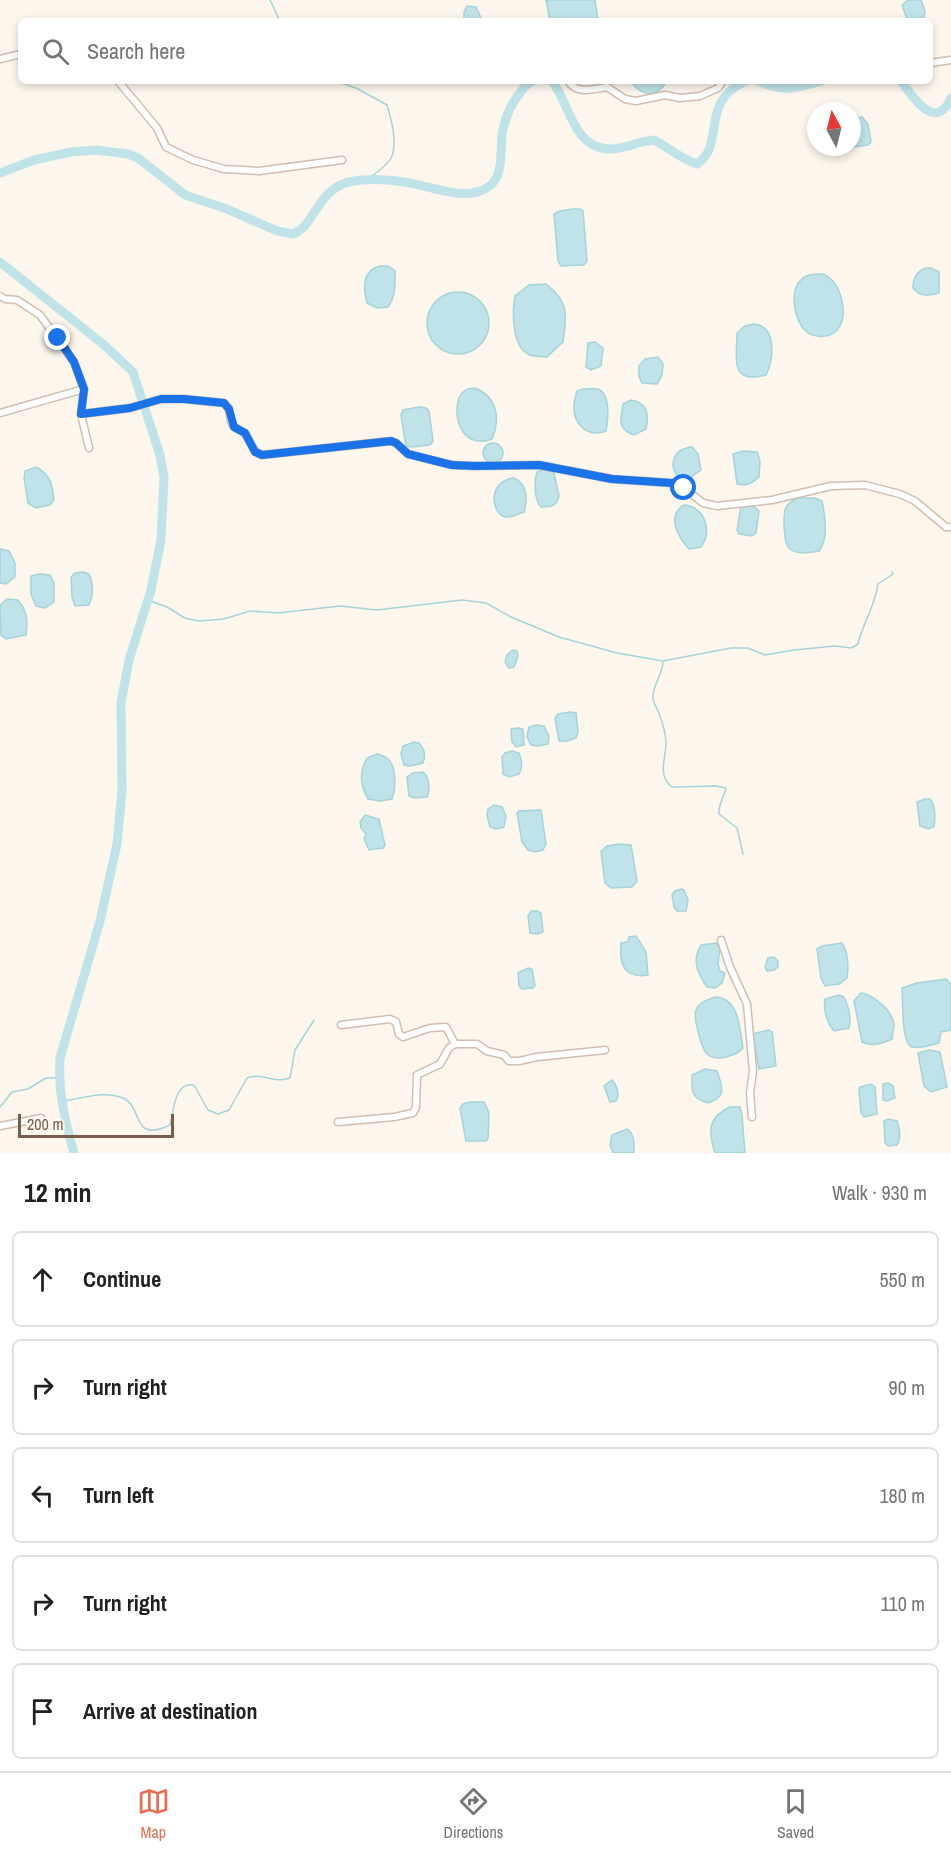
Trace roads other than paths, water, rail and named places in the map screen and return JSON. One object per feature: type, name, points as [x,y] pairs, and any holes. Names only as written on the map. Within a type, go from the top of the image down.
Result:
[{"type":"street","points":[[0,59],[18,55]]},
{"type":"street","points":[[933,63],[951,60]]},
{"type":"street","points":[[120,84],[157,128],[166,147],[193,160],[224,169],[259,171],[342,160]]},
{"type":"street","points":[[570,84],[581,91],[607,87],[625,99],[636,101],[665,95],[680,98],[700,96],[718,88],[721,84]]},
{"type":"street","points":[[0,296],[17,300],[40,315],[74,362],[84,389],[81,414],[88,448]]},
{"type":"street","points":[[0,413],[84,389]]},
{"type":"street","points":[[81,414],[130,408],[161,399],[224,403],[229,409],[234,427],[245,433],[255,452],[262,455],[391,441],[408,454],[452,465],[539,465],[612,479],[672,483],[684,488],[703,503],[717,506],[772,500],[831,486],[865,485],[900,494],[915,501],[946,527],[951,527]]},
{"type":"street","points":[[721,940],[730,967],[747,1004],[753,1071],[750,1093],[752,1117]]},
{"type":"street","points":[[341,1025],[390,1019],[396,1022],[399,1034],[403,1037],[430,1028],[446,1027],[454,1044]]},
{"type":"street","points":[[338,1122],[413,1113],[416,1107],[417,1075],[440,1064],[449,1048],[454,1044],[477,1044],[488,1051],[504,1055],[509,1061],[605,1050]]},
{"type":"street","points":[[0,1126],[41,1118]]},
{"type":"water","points":[[546,0],[595,0],[598,18],[549,18]]},
{"type":"water","points":[[908,0],[921,0],[925,11],[924,18],[907,18],[902,5]]},
{"type":"water","points":[[467,6],[476,7],[481,18],[464,18]]},
{"type":"water","points":[[633,84],[665,84],[654,93],[644,92]]},
{"type":"water","points":[[861,117],[868,124],[871,142],[861,146]]},
{"type":"water","points":[[572,209],[583,211],[587,261],[584,265],[561,266],[558,261],[554,214]]},
{"type":"water","points":[[380,266],[388,266],[395,271],[395,285],[388,307],[377,308],[367,303],[365,280],[370,271]]},
{"type":"water","points":[[926,268],[939,272],[939,293],[925,295],[913,288],[916,276]]},
{"type":"water","points":[[823,274],[838,289],[843,312],[837,330],[830,335],[820,336],[807,332],[803,327],[796,314],[794,299],[797,285],[803,278]]},
{"type":"water","points":[[546,284],[559,296],[565,309],[563,342],[547,357],[530,355],[523,350],[514,328],[515,296],[529,285]]},
{"type":"water","points":[[458,292],[470,294],[480,301],[487,311],[489,323],[487,335],[480,345],[470,352],[458,354],[446,352],[436,345],[429,335],[427,323],[429,311],[436,301],[446,294]]},
{"type":"water","points":[[754,324],[767,331],[772,344],[772,352],[766,375],[754,377],[741,373],[736,360],[736,352],[737,333],[745,326]]},
{"type":"water","points":[[595,342],[603,348],[601,366],[591,370],[586,367],[588,343]]},
{"type":"water","points":[[658,357],[663,364],[662,375],[657,384],[642,383],[639,366],[645,359]]},
{"type":"water","points":[[475,388],[488,397],[495,409],[496,423],[492,439],[480,441],[470,438],[463,432],[459,423],[457,413],[461,395],[467,389]]},
{"type":"water","points":[[598,389],[605,396],[608,408],[606,431],[593,433],[579,424],[574,413],[574,406],[577,391]]},
{"type":"water","points":[[631,400],[641,404],[647,414],[646,429],[634,435],[624,429],[621,423],[623,404]]},
{"type":"water","points":[[419,407],[429,411],[433,441],[430,445],[406,446],[401,415],[403,410]]},
{"type":"water","points":[[493,443],[500,446],[503,453],[500,460],[493,463],[486,460],[483,453],[486,446]]},
{"type":"water","points":[[692,447],[698,454],[701,470],[688,479],[681,480],[674,470],[674,459],[680,451]]},
{"type":"water","points":[[743,451],[757,452],[760,461],[759,477],[747,485],[737,484],[733,454]]},
{"type":"water","points":[[36,467],[50,480],[54,500],[50,505],[36,508],[28,503],[24,478],[25,471]]},
{"type":"water","points":[[546,468],[554,473],[559,496],[557,502],[552,506],[541,507],[536,495],[535,481],[537,472]]},
{"type":"water","points":[[514,478],[524,488],[526,497],[524,512],[505,517],[497,510],[494,497],[499,485],[505,480]]},
{"type":"water","points":[[798,498],[815,498],[822,501],[825,533],[819,551],[796,552],[790,549],[786,541],[784,529],[786,507]]},
{"type":"water","points":[[684,505],[697,510],[705,521],[705,541],[701,547],[689,549],[678,533],[676,515]]},
{"type":"water","points":[[743,505],[752,505],[759,511],[756,533],[752,536],[739,534],[737,530]]},
{"type":"water","points":[[0,549],[9,551],[15,563],[15,577],[6,584],[0,583]]},
{"type":"water","points":[[75,573],[89,574],[91,578],[91,597],[89,605],[75,606],[71,577]]},
{"type":"water","points":[[50,575],[54,583],[54,602],[45,608],[36,606],[31,594],[31,576]]},
{"type":"water","points":[[7,599],[18,600],[23,608],[27,620],[26,635],[6,639],[1,635],[0,605]]},
{"type":"water","points":[[513,650],[517,651],[518,656],[514,667],[509,668],[505,662],[507,655]]},
{"type":"water","points":[[576,713],[578,732],[576,738],[559,741],[555,718],[558,714]]},
{"type":"water","points":[[544,726],[549,736],[548,744],[531,745],[527,737],[529,727]]},
{"type":"water","points":[[511,729],[523,729],[524,745],[516,747],[512,742]]},
{"type":"water","points":[[414,742],[419,743],[424,750],[423,763],[404,765],[401,754],[403,746]]},
{"type":"water","points":[[512,751],[519,753],[522,766],[519,774],[509,777],[503,774],[502,757],[505,753]]},
{"type":"water","points":[[377,754],[387,758],[393,766],[395,783],[392,799],[380,801],[368,799],[363,789],[364,763],[367,758]]},
{"type":"water","points":[[423,772],[429,784],[427,797],[409,796],[407,777],[413,773]]},
{"type":"water","points":[[930,799],[935,812],[934,827],[928,829],[920,826],[917,802]]},
{"type":"water","points":[[494,805],[502,807],[506,816],[504,827],[496,829],[490,827],[488,809]]},
{"type":"water","points":[[541,810],[546,844],[543,850],[535,852],[528,850],[522,842],[517,813]]},
{"type":"water","points":[[365,815],[379,819],[385,845],[383,848],[369,850],[364,839],[366,834],[360,822]]},
{"type":"water","points":[[631,845],[637,881],[632,887],[611,888],[605,883],[601,851],[607,846]]},
{"type":"water","points":[[681,889],[684,890],[688,900],[686,911],[677,911],[674,907],[672,895]]},
{"type":"water","points":[[531,911],[541,913],[543,932],[530,933],[528,916]]},
{"type":"water","points":[[636,936],[646,952],[648,975],[633,975],[622,963],[621,943],[628,942],[629,937]]},
{"type":"water","points":[[716,943],[720,948],[718,964],[720,971],[725,973],[722,983],[715,988],[707,987],[699,972],[696,956],[701,945]]},
{"type":"water","points":[[842,943],[848,960],[847,978],[839,984],[825,986],[821,978],[817,949]]},
{"type":"water","points":[[774,957],[778,961],[778,967],[767,971],[765,967],[768,958]]},
{"type":"water","points":[[528,968],[532,969],[535,985],[533,988],[522,989],[519,986],[518,973]]},
{"type":"water","points":[[946,979],[951,984],[951,1030],[941,1032],[939,1043],[912,1047],[908,1044],[904,1029],[902,988],[917,983]]},
{"type":"water","points":[[861,993],[877,1000],[887,1009],[894,1025],[892,1039],[877,1044],[862,1042],[854,1001]]},
{"type":"water","points":[[839,995],[844,997],[847,1004],[850,1024],[849,1028],[834,1031],[826,1016],[825,999]]},
{"type":"water","points":[[715,997],[723,998],[734,1008],[743,1048],[732,1055],[721,1058],[712,1057],[706,1052],[695,1014],[699,1005]]},
{"type":"water","points":[[769,1030],[772,1032],[776,1066],[759,1069],[753,1035]]},
{"type":"water","points":[[929,1050],[940,1052],[947,1087],[931,1092],[924,1086],[918,1053]]},
{"type":"water","points":[[705,1069],[717,1071],[722,1086],[719,1097],[708,1103],[695,1096],[692,1090],[692,1075]]},
{"type":"water","points":[[612,1080],[617,1087],[618,1096],[616,1101],[610,1102],[604,1086]]},
{"type":"water","points":[[888,1083],[893,1086],[895,1098],[887,1101],[883,1100],[883,1084]]},
{"type":"water","points":[[871,1084],[875,1087],[877,1114],[864,1117],[861,1113],[859,1090],[860,1087]]},
{"type":"water","points":[[484,1102],[489,1113],[486,1141],[466,1141],[460,1108],[463,1104]]},
{"type":"water","points":[[730,1107],[740,1107],[745,1153],[715,1153],[711,1138],[712,1126],[717,1115]]},
{"type":"water","points":[[888,1119],[897,1121],[900,1137],[897,1145],[888,1146],[885,1143],[884,1121]]},
{"type":"water","points":[[627,1129],[633,1137],[634,1153],[613,1153],[610,1145],[612,1135]]},
{"type":"waterway","points":[[270,0],[279,18]]},
{"type":"waterway","points":[[344,84],[387,105],[393,132],[393,153],[387,164],[369,178]]},
{"type":"waterway","points":[[0,173],[34,160],[71,152],[96,150],[128,154],[138,158],[185,195],[227,209],[277,231],[293,234],[306,224],[330,192],[349,182],[369,179],[390,180],[455,193],[485,189],[496,179],[499,172],[502,134],[508,112],[513,102],[528,84]]},
{"type":"waterway","points":[[554,84],[579,132],[596,146],[614,149],[654,140],[697,164],[706,155],[711,145],[717,111],[722,100],[731,90],[741,84]]},
{"type":"waterway","points":[[765,84],[783,88],[811,84]]},
{"type":"waterway","points":[[903,84],[918,103],[931,112],[938,112],[945,108],[951,98]]},
{"type":"waterway","points":[[0,262],[103,344],[133,372],[160,455],[164,477],[161,540],[151,590],[129,660],[121,703],[122,791],[117,844],[100,921],[60,1058],[63,1106],[74,1153]]},
{"type":"waterway","points":[[148,600],[167,607],[185,618],[199,621],[224,619],[250,611],[278,613],[340,606],[377,610],[462,600],[486,603],[511,617],[559,637],[617,653],[663,661],[731,648],[748,648],[765,655],[835,646],[851,648],[858,644],[878,584],[893,574],[892,572]]},
{"type":"waterway","points":[[663,662],[653,698],[665,735],[663,766],[667,783],[672,787],[716,786],[726,788],[719,814],[737,828],[743,854]]},
{"type":"waterway","points":[[62,1101],[100,1095],[123,1098],[129,1102],[143,1127],[158,1130],[170,1125],[176,1098],[182,1088],[194,1085],[208,1110],[218,1114],[229,1110],[247,1078],[258,1076],[279,1080],[290,1078],[295,1050],[314,1020]]},
{"type":"waterway","points":[[0,1107],[12,1092],[28,1089],[46,1078],[59,1078]]}]
